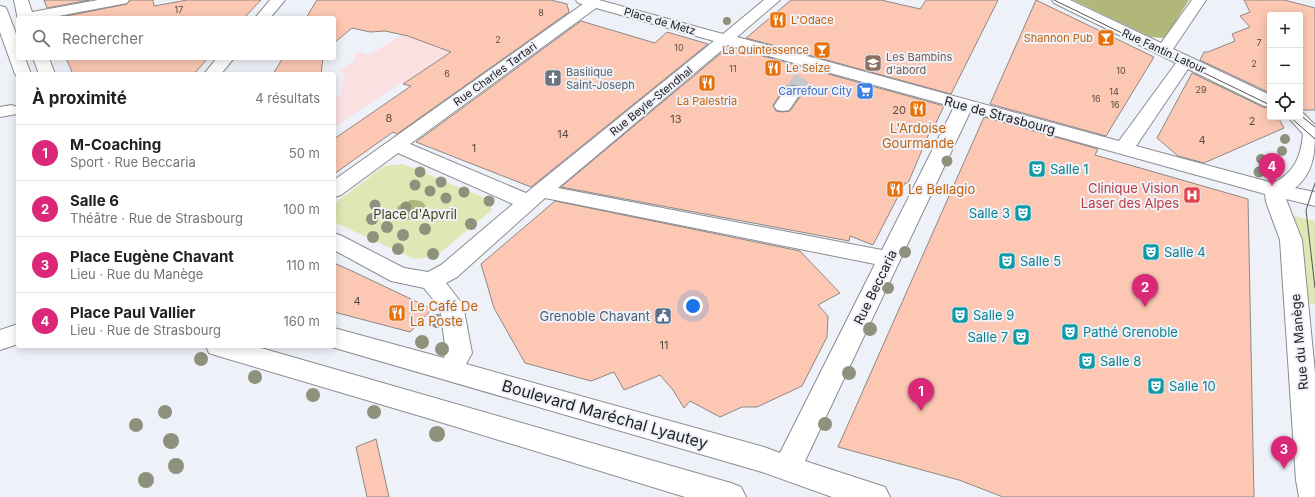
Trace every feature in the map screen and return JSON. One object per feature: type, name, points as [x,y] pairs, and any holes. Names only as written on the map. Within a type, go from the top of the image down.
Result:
[{"type":"street","points":[[21,0],[25,16]]},
{"type":"street","points":[[37,16],[122,0]]},
{"type":"street","points":[[264,16],[278,0]]},
{"type":"street","name":"Rue Fantin Latour","points":[[1058,0],[1267,101]]},
{"type":"street","points":[[1164,51],[1199,0]]},
{"type":"street","name":"Place de Metz","points":[[588,2],[726,40]]},
{"type":"street","name":"Rue Charles Tartari","points":[[395,145],[588,2]]},
{"type":"street","name":"Rue Beyle-Stendhal","points":[[535,196],[770,3]]},
{"type":"street","points":[[5,18],[8,33],[16,55]]},
{"type":"street","name":"Rue de Strasbourg","points":[[726,40],[809,67],[964,105],[1275,190],[1315,199]]},
{"type":"street","points":[[18,60],[22,72]]},
{"type":"street","points":[[42,60],[46,72]]},
{"type":"street","points":[[214,72],[224,60]]},
{"type":"street","points":[[1125,149],[1129,140],[1185,61]]},
{"type":"street","points":[[783,106],[793,91]]},
{"type":"street","name":"Rue Beccaria","points":[[787,469],[964,105]]},
{"type":"street","points":[[1275,190],[1294,180],[1305,166],[1311,146],[1312,133],[1301,120]]},
{"type":"street","points":[[336,189],[395,145],[535,196],[888,259]]},
{"type":"street","name":"Rue du Manège","points":[[1275,190],[1276,202],[1291,240],[1306,312],[1311,480],[1314,497]]},
{"type":"street","points":[[336,242],[399,275],[431,281],[449,272],[535,196]]},
{"type":"street","points":[[431,281],[451,305],[459,354],[450,371]]},
{"type":"street","points":[[0,340],[16,335]]},
{"type":"street","name":"Boulevard Maréchal Lyautey","points":[[336,339],[756,458],[875,497]]},
{"type":"street","points":[[225,348],[427,406],[731,497]]},
{"type":"shaded area","points":[[402,35],[490,63],[441,98],[401,83],[336,126],[336,96],[341,95],[344,73],[338,70],[356,60],[352,59],[356,57],[354,55],[360,52],[369,55]]},
{"type":"green space","points":[[1073,0],[1189,0],[1165,38],[1151,37]]},
{"type":"green space","name":"Place d'Apvril","points":[[403,164],[490,200],[492,210],[435,257],[414,259],[336,223],[336,202],[384,166]]},
{"type":"green space","points":[[411,200],[418,200],[424,203],[426,208],[424,212],[411,220],[398,217],[395,213],[398,206]]},
{"type":"green space","points":[[1290,215],[1315,221],[1315,305],[1307,303],[1303,244]]},
{"type":"building","points":[[44,0],[90,0],[47,8]]},
{"type":"building","points":[[130,0],[153,0],[154,6],[187,0],[261,0],[246,16],[66,16],[127,4]]},
{"type":"building","points":[[317,0],[551,0],[567,4],[569,12],[397,134],[393,132],[336,173],[336,138],[411,86],[403,84],[451,52],[408,36],[385,31],[370,32],[352,28],[336,41],[336,16],[307,16]]},
{"type":"building","points":[[791,0],[881,0],[920,9],[926,0],[998,0],[951,94],[746,38]]},
{"type":"building","points":[[1036,0],[1154,57],[1106,136],[990,104]]},
{"type":"building","points":[[1244,0],[1284,0],[1315,8],[1315,110],[1303,110],[1303,12],[1267,12],[1267,92],[1200,60],[1204,52],[1208,52],[1235,41],[1232,34],[1250,27],[1240,16],[1250,12]]},
{"type":"building","points":[[581,21],[655,43],[667,32],[708,44],[531,187],[416,142]]},
{"type":"building","points":[[734,48],[944,106],[933,129],[931,129],[908,183],[905,183],[873,245],[850,236],[849,241],[561,187],[726,49],[732,50]],"holes":[[[786,86],[800,86],[803,92],[790,111],[776,111],[773,105]]]},
{"type":"building","points":[[67,60],[206,60],[196,72],[72,72]]},
{"type":"building","points":[[282,60],[323,60],[321,72],[274,72]]},
{"type":"building","points":[[1192,73],[1267,108],[1267,120],[1280,120],[1284,128],[1204,163],[1178,156],[1157,138]]},
{"type":"building","name":"Pathé Grenoble","points":[[984,117],[1098,149],[1095,155],[1248,199],[1254,497],[1003,497],[959,480],[838,447]]},
{"type":"building","name":"Grenoble Chavant","points":[[555,201],[800,251],[840,293],[818,305],[828,316],[827,337],[802,386],[757,407],[742,407],[720,417],[690,401],[684,408],[673,390],[660,375],[624,390],[614,372],[591,381],[525,363],[494,308],[481,264]]},
{"type":"building","points":[[336,264],[432,309],[410,332],[336,313]]},
{"type":"building","points":[[376,439],[389,497],[367,497],[356,447]]},
{"type":"tunnel","points":[[793,91],[806,72]]},
{"type":"tram line","points":[[1054,0],[1267,104]]},
{"type":"tram line","points":[[1303,117],[1315,127]]},
{"type":"tram line","points":[[1293,120],[1315,139]]},
{"type":"tram line","points":[[1315,183],[1306,210],[1315,288]]},
{"type":"place","name":"L'Odace","points":[[778,20]]},
{"type":"place","name":"Shannon Pub","points":[[1106,38]]},
{"type":"place","name":"La Quintessence","points":[[822,50]]},
{"type":"place","name":"Les Bambins d'abord","points":[[873,63]]},
{"type":"place","name":"Le Seize","points":[[773,68]]},
{"type":"place","name":"Basilique Saint-Joseph","points":[[553,78]]},
{"type":"place","name":"La Palestria","points":[[707,83]]},
{"type":"place","name":"Carrefour City","points":[[865,91]]},
{"type":"place","name":"L'Ardoise Gourmande","points":[[918,109]]},
{"type":"place","name":"Salle 1","points":[[1037,169]]},
{"type":"place","name":"Place Paul Vallier","points":[[1272,186]]},
{"type":"place","name":"Le Bellagio","points":[[895,189]]},
{"type":"place","name":"Clinique Vision Laser des Alpes","points":[[1192,195]]},
{"type":"place","name":"Salle 3","points":[[1023,213]]},
{"type":"place","name":"Salle 4","points":[[1151,252]]},
{"type":"place","name":"Salle 5","points":[[1007,261]]},
{"type":"place","name":"Salle 6","points":[[1145,307]]},
{"type":"place","name":"Le Café De La Poste","points":[[397,313]]},
{"type":"place","name":"Salle 9","points":[[960,315]]},
{"type":"place","name":"Grenoble Chavant","points":[[663,316]]},
{"type":"place","name":"Pathé Grenoble","points":[[1070,332]]},
{"type":"place","name":"Salle 7","points":[[1021,337]]},
{"type":"place","name":"Salle 8","points":[[1087,361]]},
{"type":"place","name":"Salle 10","points":[[1156,386]]},
{"type":"place","name":"M-Coaching","points":[[921,411]]},
{"type":"place","name":"Place Eugène Chavant","points":[[1284,469]]}]
